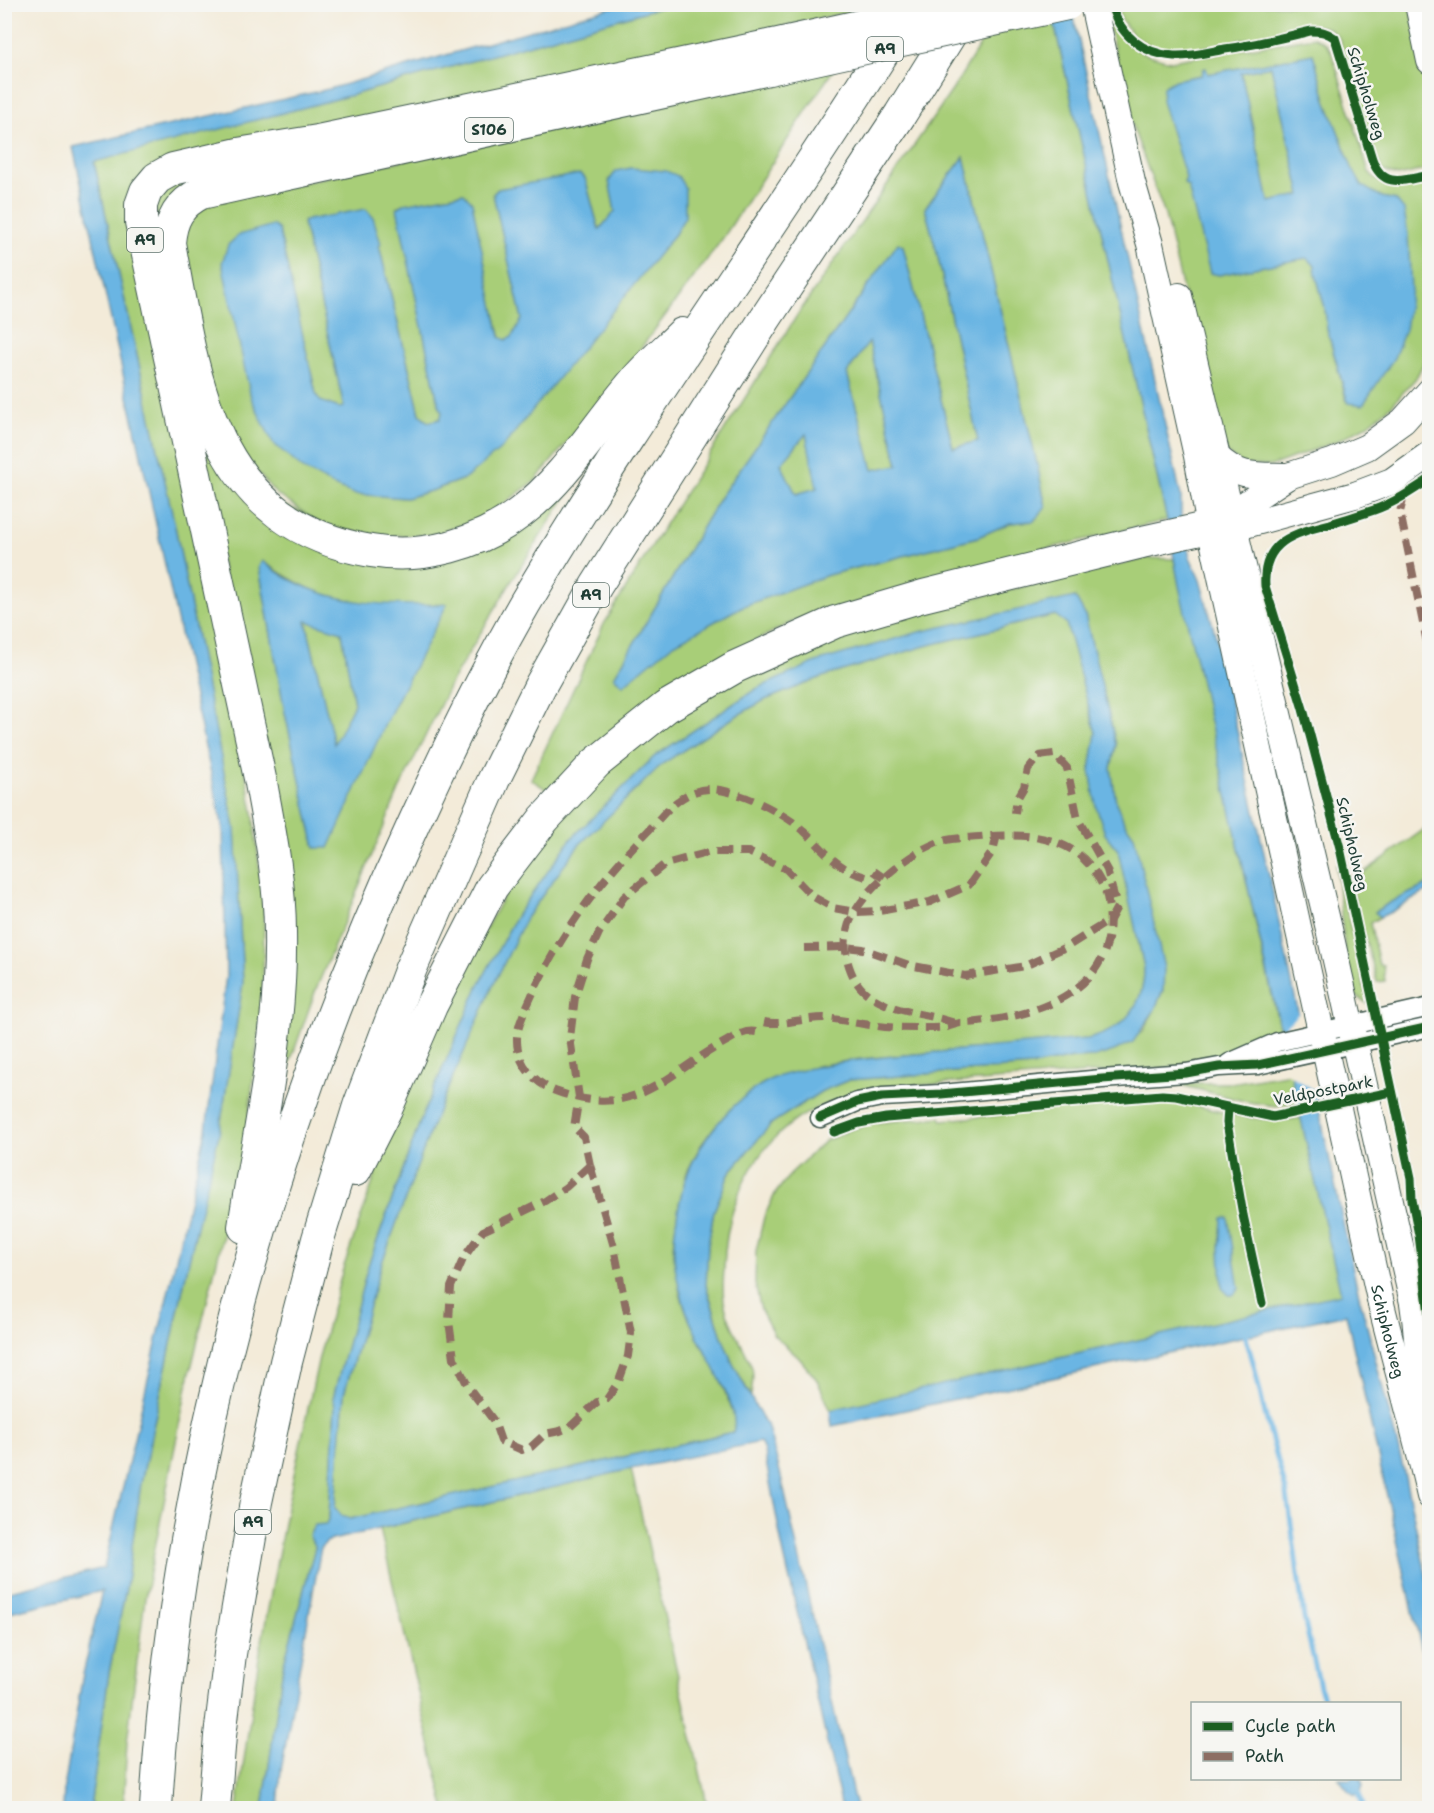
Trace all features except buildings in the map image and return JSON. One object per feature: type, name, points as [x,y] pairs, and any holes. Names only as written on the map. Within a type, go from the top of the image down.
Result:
[{"type":"highway","name":"A9","points":[[156,1809],[170,1662],[184,1560],[226,1352],[265,1209],[318,1052],[377,903],[440,766],[524,605],[614,460],[857,94],[913,4]]},
{"type":"highway","name":"S106","points":[[201,193],[776,56],[960,4]]},
{"type":"highway","name":"A9","points":[[214,1809],[230,1654],[256,1502],[286,1362],[318,1239],[359,1106],[411,968],[494,779],[540,686],[596,586],[765,319],[900,115],[969,4]]},
{"type":"highway","name":"S106","points":[[281,147],[1067,4]]},
{"type":"highway","name":"A9","points":[[226,1352],[255,1153],[273,1058],[280,955],[279,906],[274,855],[261,783],[140,215],[146,191],[165,172],[238,154],[281,147]]},
{"type":"highway","name":"A9","points":[[201,193],[189,199],[181,207],[172,226],[169,243],[186,336],[203,402],[216,435],[231,462],[247,483],[260,497],[292,523],[333,542],[373,552],[396,555],[418,553],[458,544],[480,537],[519,513],[551,486],[583,449],[634,382],[733,282]]},
{"type":"highway","name":"A9","points":[[318,1239],[387,1107],[431,1006],[492,887],[544,819],[596,763],[666,707],[725,672],[835,622],[923,596],[1219,524]]},
{"type":"main road","name":"Schipholweg","points":[[1093,4],[1132,182],[1150,244],[1197,456],[1219,524],[1329,928],[1418,1335],[1420,1389],[1416,1432]]},
{"type":"main road","points":[[1418,4],[1430,61]]},
{"type":"main road","name":"Schipholweg","points":[[1105,59],[1163,226],[1217,457],[1219,524],[1317,1042],[1401,1386],[1416,1432],[1430,1496]]},
{"type":"main road","points":[[1219,524],[1288,476],[1332,462],[1367,447],[1403,421],[1430,391]]},
{"type":"main road","points":[[1219,524],[1355,495],[1392,481],[1430,454]]},
{"type":"main road","points":[[1217,457],[1228,467],[1243,474],[1288,476]]},
{"type":"street","points":[[820,1118],[857,1102],[882,1097],[941,1094],[1258,1065],[1280,1051],[1351,1034],[1430,1007]]},
{"type":"street","points":[[1351,1034],[1386,1038],[1430,1027]]},
{"type":"green space","points":[[668,5],[877,5],[257,144],[136,184],[253,812],[264,909],[263,995],[246,1140],[188,1381],[145,1598],[127,1742],[123,1808],[90,1808],[109,1673],[126,1588],[141,1483],[219,1134],[243,983],[235,828],[176,531],[94,161],[356,94]]},
{"type":"green space","points":[[1004,5],[1050,5],[1167,520],[1029,553],[796,620],[690,674],[605,739],[553,794],[531,779],[604,624],[796,317],[953,89]],"holes":[[[964,157],[1046,507],[1034,521],[1010,523],[978,537],[828,575],[741,607],[672,645],[623,684],[614,677],[719,499],[867,287],[903,246],[953,448],[978,441],[925,208]]]},
{"type":"green space","points":[[1117,5],[1410,5],[1429,95],[1429,169],[1398,176],[1383,171],[1376,158],[1339,38],[1328,28],[1313,25],[1196,49],[1162,50],[1145,43],[1132,34],[1120,18]]},
{"type":"green space","points":[[1106,14],[1125,41],[1139,51],[1171,61],[1315,37],[1325,43],[1331,51],[1369,172],[1375,179],[1389,185],[1405,185],[1429,180],[1429,352],[1416,378],[1392,405],[1369,424],[1337,441],[1271,466],[1244,465],[1227,453],[1219,440],[1165,215],[1133,128]],"holes":[[[1313,54],[1327,103],[1352,168],[1362,187],[1382,197],[1396,200],[1347,403],[1327,329],[1325,308],[1315,265],[1306,258],[1219,275],[1188,186],[1184,182],[1186,178],[1175,80]]]},
{"type":"green space","points":[[779,50],[162,216],[242,488],[414,559],[588,462],[511,582],[452,681],[399,790],[315,992],[283,1082],[287,986],[235,635],[154,206],[164,192],[184,179]],"holes":[[[262,561],[298,582],[336,598],[391,605],[446,604],[386,722],[315,847],[285,713],[259,567]]]},
{"type":"green space","points":[[837,64],[723,238],[603,399],[535,481],[484,518],[432,535],[371,536],[321,524],[275,493],[238,449],[210,389],[177,246],[189,220],[202,205]],"holes":[[[585,178],[599,230],[615,211],[609,181],[675,234],[466,478],[406,498],[354,494],[239,235],[279,230],[316,394],[320,401],[339,408],[344,407],[303,223],[307,220],[379,245],[420,414],[428,422],[440,419],[442,413],[397,207],[463,193],[501,338],[506,340],[512,337],[522,319],[493,194],[498,189]]]},
{"type":"green space","points":[[1271,66],[1301,195],[1269,202],[1241,73]]},
{"type":"green space","points":[[869,341],[898,466],[873,470],[847,373]]},
{"type":"green space","points":[[806,433],[818,488],[796,494],[781,464]]},
{"type":"green space","points":[[1148,558],[1174,559],[1280,1031],[1275,1036],[1189,1066],[880,1088],[853,1094],[827,1104],[790,1124],[767,1147],[746,1178],[732,1213],[725,1250],[724,1301],[727,1314],[752,1368],[751,1396],[732,1362],[706,1286],[708,1244],[714,1211],[730,1172],[772,1123],[822,1091],[849,1080],[1032,1066],[1073,1058],[1095,1057],[1143,1031],[1163,990],[1134,836],[1124,822],[1116,802],[1111,768],[1116,745],[1085,615],[1075,597],[756,689],[655,756],[571,839],[517,915],[479,985],[423,1114],[368,1266],[333,1398],[335,1406],[329,1518],[315,1548],[283,1667],[263,1808],[237,1808],[259,1657],[287,1507],[319,1357],[343,1269],[376,1173],[449,996],[520,866],[619,754],[773,654],[969,599]]},
{"type":"green space","points":[[1056,615],[1066,622],[1096,733],[1090,770],[1105,834],[1118,850],[1144,967],[1141,993],[1130,1014],[1112,1029],[1088,1039],[859,1059],[816,1066],[715,1126],[701,1145],[687,1172],[679,1204],[673,1246],[680,1294],[689,1319],[716,1369],[734,1415],[733,1432],[350,1519],[342,1516],[335,1508],[344,1394],[380,1268],[435,1118],[491,990],[526,918],[578,846],[662,764],[765,700],[822,677],[925,646]]},
{"type":"green space","points":[[306,620],[342,632],[354,704],[334,745]]},
{"type":"green space","points":[[1429,826],[1429,884],[1375,912],[1380,917],[1370,923],[1379,965],[1383,965],[1385,981],[1377,982],[1349,878],[1360,875]]},
{"type":"green space","points":[[1336,864],[1368,1004],[1355,995],[1347,972]]},
{"type":"green space","points":[[1291,1073],[1297,1102],[1275,1106],[1248,1102],[1181,1083],[1231,1083]]},
{"type":"green space","points":[[1171,1100],[1252,1118],[1285,1120],[1301,1118],[1342,1295],[831,1411],[817,1380],[799,1358],[774,1335],[761,1310],[755,1284],[756,1251],[764,1217],[775,1194],[791,1173],[825,1141],[873,1123],[941,1117],[942,1120],[1002,1115],[1002,1112]]},
{"type":"green space","points":[[631,1469],[708,1808],[445,1808],[380,1529]]},
{"type":"water","points":[[619,5],[668,5],[356,94],[94,162],[176,531],[235,828],[243,983],[219,1134],[141,1483],[126,1588],[109,1673],[90,1808],[63,1808],[82,1679],[102,1591],[5,1613],[5,1592],[104,1568],[206,1130],[226,976],[223,828],[73,147],[329,89]]},
{"type":"water","points":[[1050,5],[1071,5],[1181,496],[1181,515],[1190,557],[1200,580],[1218,644],[1356,1283],[1402,1463],[1429,1588],[1429,1682],[1346,1314],[832,1426],[830,1410],[1341,1294],[1179,586],[1167,520]]},
{"type":"water","points":[[1313,54],[1327,103],[1352,168],[1362,186],[1382,197],[1396,200],[1404,210],[1408,234],[1411,289],[1405,330],[1394,358],[1363,405],[1348,403],[1327,329],[1325,308],[1315,265],[1306,258],[1219,275],[1210,273],[1188,186],[1184,184],[1186,178],[1162,101],[1163,87],[1175,80],[1202,75],[1203,69],[1206,68],[1208,74]],"holes":[[[1271,66],[1301,195],[1269,202],[1241,73]]]},
{"type":"water","points":[[964,157],[1046,507],[1034,521],[1010,523],[978,537],[828,575],[741,607],[672,645],[623,685],[614,677],[719,499],[898,243],[903,246],[953,448],[978,441],[925,208]],"holes":[[[869,342],[898,465],[873,470],[847,373]],[[806,434],[817,488],[796,494],[781,464]]]},
{"type":"water","points":[[631,168],[666,171],[678,176],[685,188],[685,217],[675,234],[502,448],[466,478],[406,498],[354,494],[303,469],[273,443],[251,398],[222,263],[228,245],[239,235],[273,225],[279,230],[316,394],[320,401],[339,408],[344,407],[303,222],[366,209],[373,217],[381,244],[379,246],[420,414],[428,422],[440,419],[442,413],[397,208],[404,204],[464,193],[472,202],[500,337],[506,340],[512,337],[522,319],[493,194],[498,189],[580,174],[585,178],[599,230],[615,211],[609,181],[616,171]]},
{"type":"water","points":[[262,561],[285,577],[311,589],[349,600],[407,605],[447,604],[386,722],[329,848],[315,848],[285,713],[259,567]],"holes":[[[306,621],[342,632],[354,704],[334,744]]]},
{"type":"water","points":[[1075,597],[1085,615],[1116,745],[1111,768],[1116,802],[1124,822],[1134,836],[1164,968],[1163,990],[1154,1011],[1133,1042],[1095,1057],[1073,1058],[1032,1066],[849,1080],[822,1091],[772,1123],[730,1172],[714,1211],[708,1244],[706,1286],[732,1362],[767,1424],[780,1472],[856,1808],[842,1808],[782,1546],[764,1451],[760,1442],[631,1469],[328,1541],[321,1547],[281,1770],[278,1808],[263,1808],[283,1667],[315,1548],[309,1535],[315,1525],[326,1524],[329,1517],[335,1406],[333,1398],[368,1266],[423,1114],[479,985],[517,915],[571,839],[655,756],[756,689],[816,662],[919,632]],"holes":[[[1055,615],[1066,623],[1096,733],[1090,770],[1096,806],[1105,834],[1118,850],[1144,967],[1141,993],[1130,1014],[1112,1029],[1088,1039],[870,1059],[810,1068],[769,1080],[754,1089],[727,1113],[704,1142],[687,1174],[677,1218],[674,1253],[685,1308],[726,1392],[734,1421],[733,1432],[350,1519],[342,1516],[335,1508],[344,1394],[380,1268],[435,1118],[491,990],[526,918],[578,846],[662,764],[765,700],[822,677],[925,646]]]},
{"type":"water","points":[[1429,884],[1429,890],[1391,912],[1380,917],[1375,912],[1389,903]]},
{"type":"water","points":[[1228,1217],[1239,1289],[1233,1295],[1229,1295],[1222,1288],[1220,1249],[1222,1218]]},
{"type":"water","points":[[1340,1780],[1361,1780],[1363,1786],[1360,1793],[1355,1795]]},
{"type":"pier","points":[[1301,1011],[1318,1092],[1288,1074],[1278,1034]]},
{"type":"waterway","points":[[1245,1335],[1287,1494],[1304,1618],[1324,1702]]},
{"type":"waterway","points":[[1355,1780],[1364,1808]]},
{"type":"marked path","points":[[1404,496],[1400,512],[1430,657]]},
{"type":"marked path","points":[[804,948],[863,949],[909,965],[965,976],[1025,966],[1070,945],[1110,920],[1117,907],[1107,870],[1078,819],[1067,768],[1054,754],[1039,756],[1028,769],[1024,787],[1017,799],[1015,813]]},
{"type":"marked path","points":[[756,1032],[734,1037],[649,1089],[630,1097],[609,1100],[586,1099],[558,1092],[542,1084],[528,1072],[523,1064],[517,1038],[523,1016],[543,972],[583,908],[615,867],[663,815],[674,804],[690,794],[712,789],[736,794],[762,804],[796,825],[846,869],[866,877]]},
{"type":"marked path","points":[[590,1165],[584,1137],[574,1127],[579,1097],[570,1038],[575,997],[587,959],[599,933],[624,897],[665,864],[711,852],[748,852],[786,869],[812,896],[833,908],[855,912],[879,911],[930,902],[969,885],[993,851],[997,835]]},
{"type":"marked path","points":[[764,1022],[777,1023],[823,1018],[888,1027],[940,1028],[947,1027],[956,1024],[958,1023],[1004,1018],[1029,1012],[1053,1002],[1074,990],[1091,974],[1103,955],[1109,931],[1107,895],[1087,862],[1075,852],[1061,844],[1029,836],[1012,835],[942,841],[917,853],[891,872],[878,883],[859,906],[852,917],[846,935],[847,960],[854,979],[873,998],[884,1004],[896,1008],[945,1020],[957,1024]]},
{"type":"marked path","points":[[874,871],[884,878]]},
{"type":"marked path","points":[[590,1165],[614,1247],[631,1333],[628,1356],[619,1381],[607,1399],[597,1402],[570,1427],[545,1434],[531,1447],[522,1450],[501,1441],[494,1421],[469,1388],[454,1358],[449,1321],[451,1287],[464,1257],[483,1231],[545,1201],[566,1187],[590,1165]]},
{"type":"cycle path","points":[[1111,4],[1120,25],[1134,41],[1152,51],[1174,56],[1200,54],[1311,31],[1329,34],[1335,38],[1377,169],[1388,179],[1395,180],[1430,175]]},
{"type":"cycle path","points":[[1430,479],[1381,507],[1304,531],[1283,541],[1275,549],[1265,571],[1265,586],[1303,709],[1340,848],[1411,1178],[1412,1200],[1419,1235],[1430,1322]]},
{"type":"cycle path","points":[[820,1118],[857,1102],[882,1097],[941,1094],[1258,1065],[1430,1027]]},
{"type":"cycle path","name":"Veldpostpark","points":[[834,1132],[859,1123],[886,1118],[1162,1095],[1273,1117],[1391,1092]]},
{"type":"cycle path","points":[[1228,1108],[1227,1123],[1243,1215],[1262,1303]]}]
